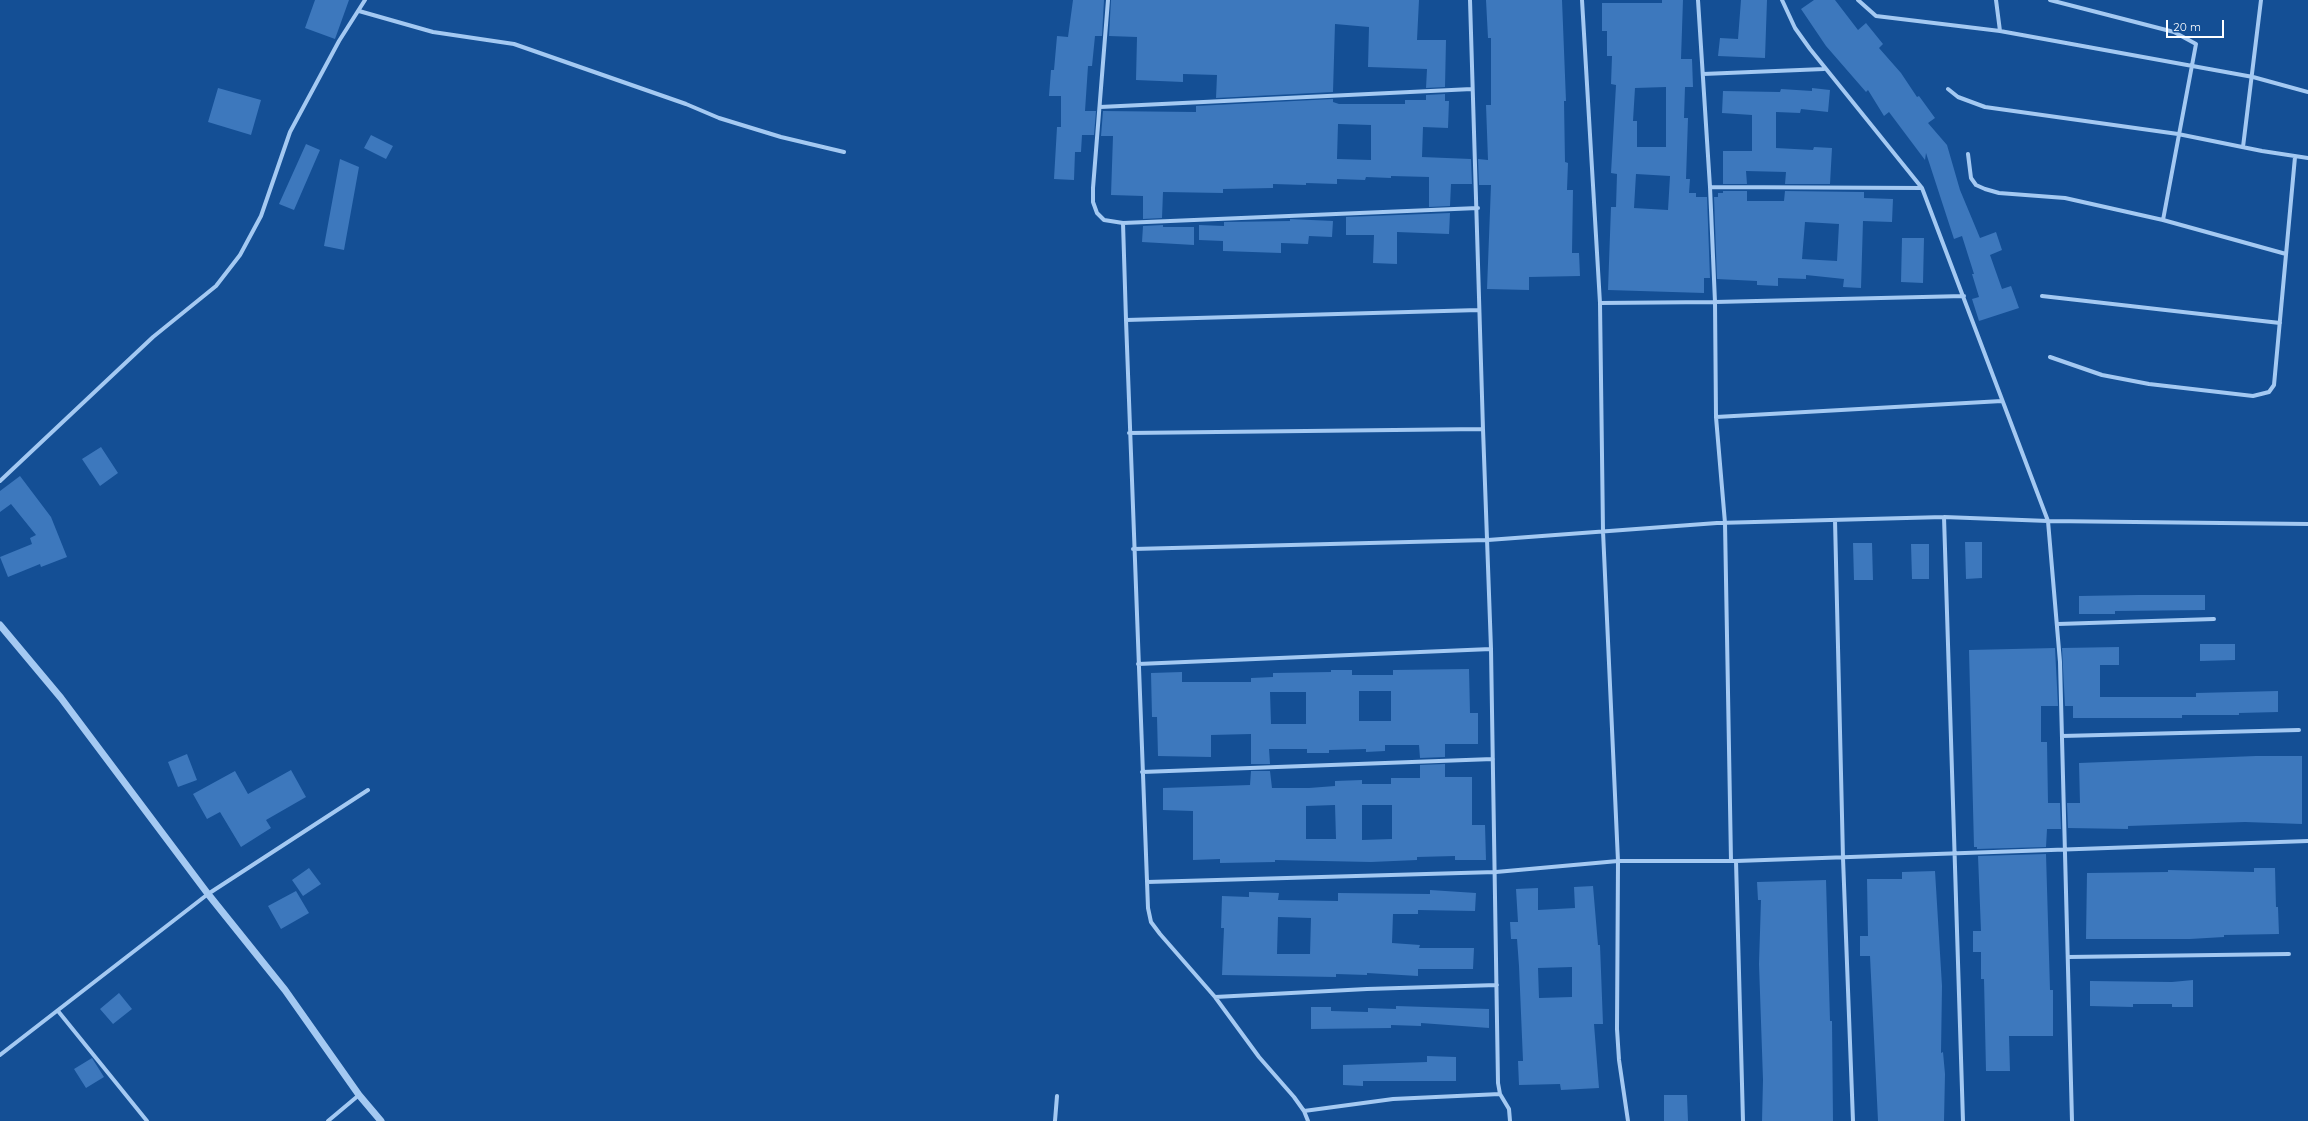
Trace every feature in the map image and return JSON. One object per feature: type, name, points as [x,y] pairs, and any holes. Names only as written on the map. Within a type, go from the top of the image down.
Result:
[{"type":"street","points":[[0,481],[154,337],[216,286],[240,255],[261,216],[290,132],[339,40],[365,0]]},
{"type":"street","points":[[1108,0],[1093,202],[1097,213],[1104,220],[1123,223],[1478,208]]},
{"type":"street","points":[[1470,0],[1472,89],[1478,208],[1479,310],[1491,649],[1500,1094],[1509,1109],[1510,1121]]},
{"type":"street","points":[[1582,0],[1600,303],[1603,531],[1618,861],[1617,1029],[1619,1060],[1628,1121]]},
{"type":"street","points":[[1698,0],[1710,187],[1715,302],[1716,417],[1725,523],[1731,861]]},
{"type":"street","points":[[1782,0],[1795,28],[1824,69],[1922,188],[2048,521],[2058,624],[2072,1121]]},
{"type":"street","points":[[1858,0],[1876,16],[2000,31],[2253,77],[2308,92]]},
{"type":"street","points":[[1996,0],[2000,31]]},
{"type":"street","points":[[2050,0],[2182,35],[2196,44],[2193,67],[2178,134],[2163,220]]},
{"type":"street","points":[[2243,147],[2253,77],[2261,0]]},
{"type":"street","points":[[359,11],[433,32],[514,44],[686,104],[719,118],[844,152]]},
{"type":"street","points":[[1703,74],[1824,69]]},
{"type":"street","points":[[1100,108],[1472,89]]},
{"type":"street","points":[[1948,89],[1958,97],[1985,107],[2178,134],[2295,157],[2308,158]]},
{"type":"street","points":[[1968,154],[1971,178],[1976,185],[1985,189],[1999,193],[2065,198],[2163,220],[2286,254]]},
{"type":"street","points":[[2050,357],[2120,379],[2233,395],[2262,395],[2269,392],[2274,385],[2295,157]]},
{"type":"street","points":[[1710,187],[1922,188]]},
{"type":"street","points":[[1123,223],[1133,549],[1148,908],[1152,922],[1215,997],[1259,1057],[1304,1111],[1308,1121]]},
{"type":"street","points":[[1600,303],[1715,302],[1964,296]]},
{"type":"street","points":[[2042,296],[2280,323]]},
{"type":"street","points":[[1126,320],[1479,310]]},
{"type":"street","points":[[1716,417],[2002,401]]},
{"type":"street","points":[[1129,433],[1483,429]]},
{"type":"street","points":[[1133,549],[1488,540],[1725,523],[1944,517],[2048,521],[2308,524]]},
{"type":"street","points":[[1944,517],[1956,855],[1963,1121]]},
{"type":"street","points":[[1835,520],[1843,858],[1853,1121]]},
{"type":"street","points":[[2058,624],[2214,619]]},
{"type":"street","points":[[0,625],[61,698],[208,894],[285,990],[359,1095],[381,1121]]},
{"type":"street","points":[[1138,664],[1491,649]]},
{"type":"street","points":[[2062,736],[2299,730]]},
{"type":"street","points":[[1142,772],[1493,759]]},
{"type":"street","points":[[0,1055],[208,894],[368,790]]},
{"type":"street","points":[[1146,882],[1496,872],[1618,861],[1736,861],[1956,855],[2308,840]]},
{"type":"street","points":[[1736,861],[1743,1121]]},
{"type":"street","points":[[2068,957],[2289,954]]},
{"type":"street","points":[[1215,997],[1367,989],[1497,985]]},
{"type":"street","points":[[58,1011],[147,1121]]},
{"type":"street","points":[[1304,1111],[1393,1099],[1500,1094]]},
{"type":"street","points":[[328,1121],[359,1095]]},
{"type":"street","points":[[1055,1121],[1057,1096]]},
{"type":"building","points":[[315,0],[349,0],[335,39],[305,28]]},
{"type":"building","points":[[1073,0],[1104,0],[1102,36],[1095,36],[1092,66],[1088,66],[1085,111],[1096,111],[1094,135],[1082,135],[1081,152],[1075,152],[1074,180],[1054,179],[1057,127],[1061,127],[1061,96],[1049,96],[1051,70],[1054,70],[1057,36],[1068,37]]},
{"type":"building","points":[[1111,0],[1419,0],[1417,40],[1446,40],[1445,87],[1426,88],[1427,69],[1368,67],[1369,27],[1335,24],[1333,92],[1216,98],[1217,75],[1183,74],[1183,82],[1136,80],[1137,37],[1109,36]]},
{"type":"building","points":[[1486,0],[1562,0],[1566,101],[1564,101],[1565,162],[1568,163],[1567,190],[1573,190],[1572,253],[1579,253],[1580,276],[1529,277],[1529,290],[1487,289],[1491,185],[1479,185],[1478,159],[1488,160],[1486,105],[1491,105],[1491,38],[1488,38]]},
{"type":"building","points":[[1662,0],[1683,0],[1681,59],[1692,59],[1693,87],[1685,87],[1684,118],[1688,118],[1686,179],[1690,179],[1689,193],[1696,193],[1696,197],[1707,197],[1710,278],[1704,278],[1704,293],[1608,290],[1611,207],[1616,207],[1617,174],[1611,173],[1616,85],[1611,84],[1612,56],[1607,56],[1607,31],[1602,31],[1602,3],[1662,3]],"holes":[[[1666,87],[1666,147],[1637,147],[1637,121],[1633,121],[1635,88]],[[1636,174],[1670,176],[1668,210],[1634,208]]]},
{"type":"building","points":[[1741,0],[1767,0],[1765,58],[1718,56],[1720,38],[1738,39]]},
{"type":"building","points":[[1814,0],[1835,0],[1858,30],[1866,23],[1883,44],[1879,48],[1901,73],[1917,97],[1919,96],[1935,118],[1928,123],[1947,145],[1960,190],[1980,238],[1996,232],[2002,250],[1990,255],[2002,289],[2011,286],[2019,308],[1979,321],[1972,299],[1979,297],[1972,274],[1974,274],[1962,236],[1954,239],[1926,153],[1925,160],[1889,112],[1884,116],[1868,90],[1866,92],[1826,46],[1801,9]]},
{"type":"building","points":[[218,88],[261,100],[251,135],[208,122]]},
{"type":"building","points":[[1812,88],[1830,90],[1828,112],[1801,109],[1800,113],[1776,112],[1776,148],[1813,150],[1814,147],[1832,148],[1830,184],[1785,184],[1786,172],[1746,171],[1747,184],[1723,184],[1723,151],[1752,151],[1752,115],[1722,113],[1723,91],[1780,92],[1781,89],[1812,91]]},
{"type":"building","points":[[1445,94],[1445,101],[1449,101],[1448,128],[1423,127],[1422,157],[1471,159],[1472,184],[1451,184],[1450,206],[1429,207],[1429,177],[1391,176],[1391,178],[1366,177],[1365,180],[1337,179],[1337,184],[1273,184],[1273,188],[1223,189],[1223,193],[1163,192],[1162,218],[1143,219],[1143,196],[1111,195],[1113,136],[1101,136],[1103,111],[1196,112],[1196,106],[1333,99],[1333,102],[1339,104],[1405,104],[1405,100],[1426,100],[1426,95]],"holes":[[[1338,124],[1371,125],[1371,160],[1337,159]]]},
{"type":"building","points":[[371,135],[393,146],[386,159],[364,148]]},
{"type":"building","points":[[306,144],[320,150],[294,210],[279,204]]},
{"type":"building","points":[[340,159],[359,167],[344,250],[324,246]]},
{"type":"building","points":[[1723,191],[1747,191],[1747,201],[1784,201],[1785,191],[1864,192],[1864,198],[1893,199],[1892,222],[1863,221],[1861,288],[1843,287],[1844,279],[1806,275],[1806,279],[1778,278],[1778,286],[1757,285],[1757,281],[1717,279],[1714,197],[1718,197],[1718,193],[1723,193]],"holes":[[[1805,222],[1839,224],[1837,261],[1802,259]]]},
{"type":"building","points":[[1450,213],[1449,234],[1397,232],[1397,264],[1373,263],[1374,235],[1346,235],[1346,217]]},
{"type":"building","points":[[1290,219],[1333,221],[1332,237],[1309,236],[1308,244],[1281,243],[1281,253],[1223,251],[1223,241],[1199,240],[1199,225],[1224,226],[1224,222],[1290,221]]},
{"type":"building","points":[[1163,225],[1163,227],[1194,227],[1194,245],[1142,242],[1143,226]]},
{"type":"building","points":[[1902,238],[1924,238],[1923,283],[1901,282]]},
{"type":"building","points":[[101,447],[118,473],[100,486],[82,459]]},
{"type":"building","points":[[20,476],[51,517],[67,557],[41,567],[40,564],[8,577],[0,557],[32,544],[30,538],[36,535],[11,504],[0,512],[0,491]]},
{"type":"building","points":[[1965,542],[1982,542],[1982,578],[1966,579]]},
{"type":"building","points":[[1853,543],[1872,543],[1873,580],[1854,580]]},
{"type":"building","points":[[1911,544],[1929,544],[1929,579],[1912,579]]},
{"type":"building","points":[[2205,595],[2205,610],[2115,611],[2115,614],[2079,614],[2079,596]]},
{"type":"building","points":[[2200,644],[2235,644],[2235,660],[2200,661]]},
{"type":"building","points":[[2119,647],[2119,665],[2100,665],[2100,697],[2196,697],[2196,693],[2278,691],[2278,712],[2239,713],[2239,715],[2182,715],[2182,718],[2073,718],[2073,706],[2065,706],[2062,648]]},
{"type":"building","points":[[2055,648],[2058,706],[2041,706],[2041,742],[2047,742],[2048,803],[2060,803],[2061,829],[2047,829],[2046,847],[1977,849],[1977,847],[1974,847],[1969,650]]},
{"type":"building","points":[[1469,669],[1470,713],[1478,713],[1478,744],[1445,744],[1445,757],[1420,758],[1419,745],[1385,745],[1385,751],[1366,752],[1366,749],[1329,750],[1329,753],[1307,753],[1307,749],[1269,749],[1270,764],[1251,764],[1251,734],[1211,735],[1211,757],[1158,756],[1157,717],[1152,717],[1151,673],[1182,672],[1182,682],[1251,682],[1251,678],[1273,677],[1273,673],[1331,672],[1331,670],[1352,670],[1352,675],[1393,675],[1393,670]],"holes":[[[1359,691],[1391,691],[1391,721],[1359,721]],[[1270,692],[1306,692],[1306,724],[1271,724]]]},
{"type":"building","points":[[187,754],[197,780],[178,787],[168,762]]},
{"type":"building","points":[[2256,756],[2302,756],[2302,824],[2245,822],[2128,826],[2128,829],[2068,828],[2067,803],[2080,803],[2079,763]]},
{"type":"building","points":[[1445,764],[1445,777],[1472,777],[1472,825],[1485,825],[1486,860],[1455,860],[1455,856],[1417,857],[1417,860],[1371,862],[1275,860],[1275,862],[1220,863],[1220,859],[1193,860],[1193,811],[1163,810],[1163,788],[1250,785],[1251,771],[1270,771],[1272,788],[1309,788],[1335,786],[1335,781],[1362,780],[1362,784],[1391,784],[1391,778],[1420,778],[1420,765]],"holes":[[[1335,805],[1336,839],[1306,839],[1306,806]],[[1362,805],[1392,805],[1392,839],[1362,840]]]},
{"type":"building","points":[[291,770],[306,797],[266,820],[271,828],[241,847],[220,812],[207,819],[193,794],[235,771],[248,794]]},
{"type":"building","points":[[2046,854],[2050,990],[2053,990],[2053,1036],[2009,1036],[2010,1071],[1986,1071],[1984,979],[1981,979],[1981,952],[1973,952],[1973,931],[1981,931],[1978,856]]},
{"type":"building","points":[[309,868],[321,884],[303,896],[292,880]]},
{"type":"building","points":[[2254,868],[2275,868],[2276,907],[2278,907],[2279,934],[2224,935],[2224,937],[2190,939],[2086,939],[2087,873],[2168,872],[2168,870],[2254,872]]},
{"type":"building","points":[[1935,871],[1942,986],[1941,1053],[1943,1052],[1945,1074],[1944,1121],[1878,1121],[1870,956],[1860,956],[1860,936],[1868,936],[1867,879],[1902,879],[1902,872]]},
{"type":"building","points":[[1826,880],[1830,1021],[1832,1021],[1833,1121],[1762,1121],[1763,1080],[1759,964],[1761,900],[1758,900],[1757,882]]},
{"type":"building","points":[[1593,886],[1598,945],[1600,945],[1603,1024],[1594,1024],[1599,1088],[1561,1090],[1560,1084],[1519,1085],[1518,1061],[1523,1061],[1519,966],[1517,939],[1511,939],[1510,922],[1518,922],[1516,889],[1538,888],[1538,910],[1575,908],[1574,887]],"holes":[[[1572,967],[1572,997],[1539,998],[1538,968]]]},
{"type":"building","points":[[1430,890],[1476,893],[1475,911],[1418,910],[1418,914],[1393,914],[1392,943],[1420,945],[1419,948],[1474,948],[1473,969],[1418,969],[1418,976],[1367,973],[1367,975],[1336,974],[1336,977],[1222,975],[1224,928],[1221,928],[1222,896],[1249,897],[1249,892],[1279,893],[1278,900],[1338,901],[1338,893],[1430,894]],"holes":[[[1278,917],[1311,918],[1310,954],[1277,954]]]},
{"type":"building","points":[[296,891],[309,913],[281,929],[268,906]]},
{"type":"building","points":[[2193,980],[2193,1007],[2172,1007],[2172,1004],[2133,1004],[2133,1007],[2090,1006],[2090,981],[2172,982]]},
{"type":"building","points":[[119,993],[132,1009],[113,1024],[100,1009]]},
{"type":"building","points":[[1396,1006],[1489,1009],[1489,1028],[1421,1023],[1421,1026],[1391,1025],[1391,1028],[1311,1029],[1311,1007],[1331,1007],[1331,1011],[1368,1012],[1368,1008],[1396,1009]]},
{"type":"building","points":[[1427,1056],[1456,1057],[1456,1081],[1363,1081],[1363,1086],[1343,1085],[1343,1065],[1427,1062]]},
{"type":"building","points":[[92,1058],[104,1077],[86,1088],[74,1069]]},
{"type":"building","points":[[1664,1095],[1687,1095],[1688,1121],[1664,1121]]}]
